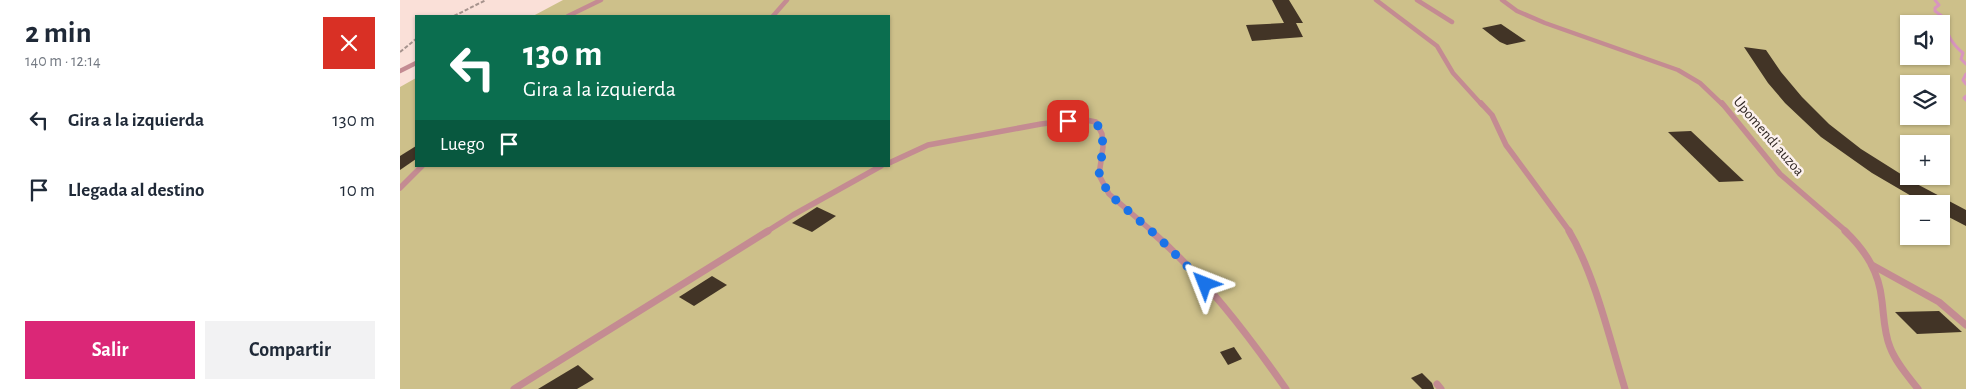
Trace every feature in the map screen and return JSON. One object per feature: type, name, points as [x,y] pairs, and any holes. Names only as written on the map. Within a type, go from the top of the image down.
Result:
[{"type":"lane","points":[[570,15],[601,0]]},
{"type":"lane","points":[[774,15],[787,0]]},
{"type":"lane","points":[[1376,0],[1437,46],[1453,73],[1492,115],[1506,145],[1562,218],[1580,249],[1607,328],[1625,389]]},
{"type":"lane","points":[[1418,0],[1452,22]]},
{"type":"lane","name":"Upomendi auzoa","points":[[1502,0],[1526,15],[1676,69],[1700,82],[1734,114],[1758,149],[1781,175],[1834,220],[1857,243],[1872,265],[1883,293],[1888,341],[1896,359],[1918,389]]},
{"type":"lane","points":[[400,70],[415,63]]},
{"type":"lane","points":[[890,163],[928,145],[963,138],[1041,124],[1081,120],[1096,122],[1103,140],[1099,175],[1109,194],[1157,236],[1217,297],[1256,346],[1286,389]]},
{"type":"lane","points":[[400,188],[421,167]]},
{"type":"lane","points":[[514,389],[695,278],[793,215],[879,167]]},
{"type":"lane","points":[[1872,265],[1939,302],[1966,325]]},
{"type":"path","points":[[456,15],[486,0]]},
{"type":"path","points":[[400,52],[415,40]]},
{"type":"shaded area","points":[[563,0],[1966,0],[1966,389],[400,389],[400,87],[415,79],[415,167],[890,167],[890,15],[535,15]]},
{"type":"building","points":[[1272,0],[1289,0],[1303,23],[1296,23],[1303,37],[1252,41],[1246,25],[1284,23]]},
{"type":"building","points":[[1501,24],[1526,41],[1507,45],[1482,28]]},
{"type":"building","points":[[1744,47],[1766,50],[1802,97],[1829,124],[1861,149],[1900,174],[1900,185],[1919,185],[1938,195],[1910,195],[1872,173],[1821,137],[1785,103],[1768,83]]},
{"type":"building","points":[[1691,131],[1744,181],[1719,182],[1668,132]]},
{"type":"building","points":[[415,147],[415,160],[400,170],[400,156]]},
{"type":"building","points":[[1950,202],[1966,210],[1966,226],[1950,218]]},
{"type":"building","points":[[817,207],[836,216],[812,232],[792,223]]},
{"type":"building","points":[[712,276],[727,285],[694,306],[679,297]]},
{"type":"building","points":[[1939,311],[1962,332],[1917,334],[1895,312]]},
{"type":"building","points":[[1234,347],[1242,359],[1228,365],[1220,352]]},
{"type":"building","points":[[578,365],[594,379],[577,389],[538,389]]},
{"type":"building","points":[[1422,373],[1432,383],[1434,389],[1422,389],[1411,378]]},
{"type":"waterway","points":[[1935,0],[1939,5],[1935,8],[1935,11],[1946,19],[1948,34],[1963,53],[1961,59],[1966,64]]},
{"type":"waterway","points":[[1966,74],[1963,80],[1966,84]]},
{"type":"waterway","points":[[1966,96],[1964,98],[1966,100]]},
{"type":"route","points":[[1068,121],[1096,122],[1102,134],[1103,147],[1099,175],[1109,194],[1157,236],[1205,284]]}]
